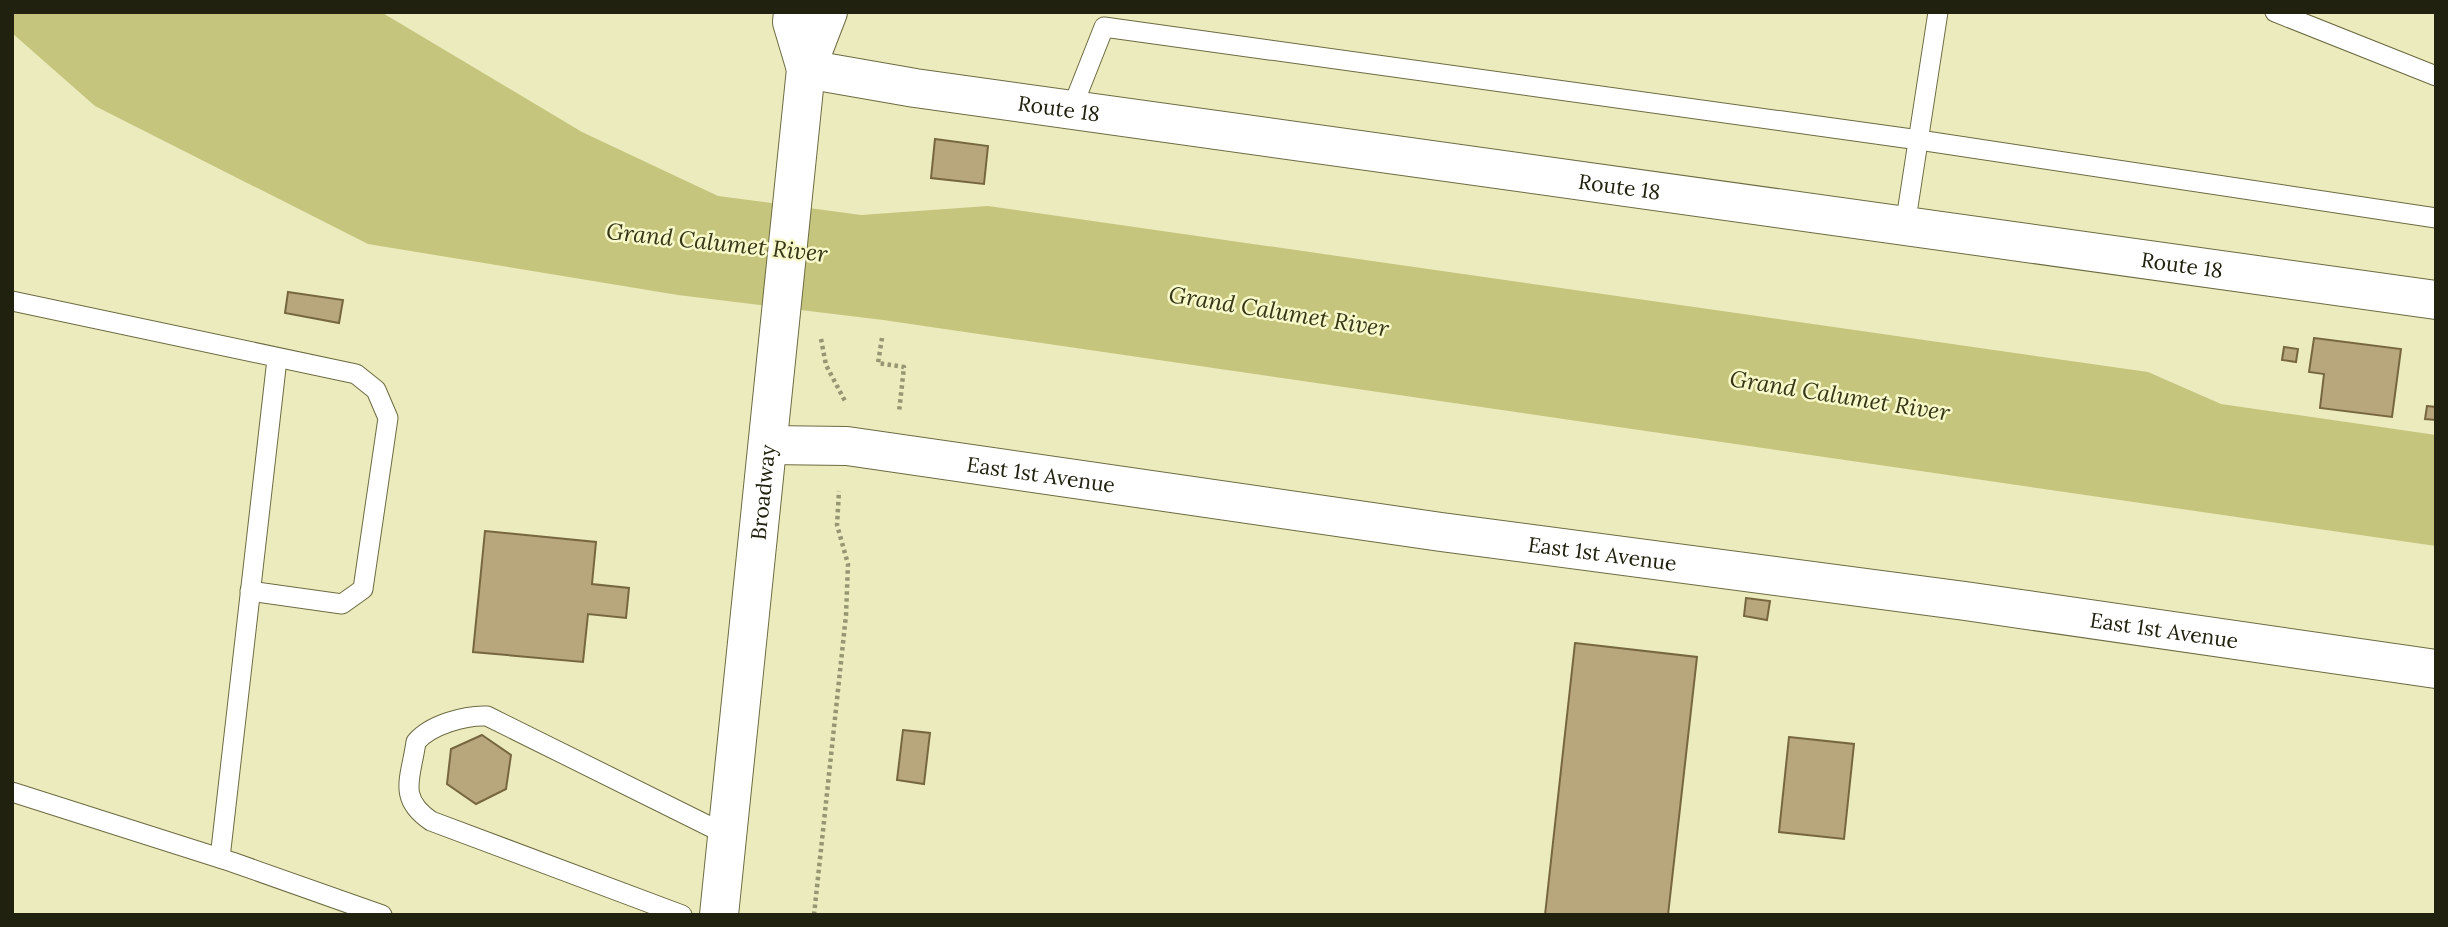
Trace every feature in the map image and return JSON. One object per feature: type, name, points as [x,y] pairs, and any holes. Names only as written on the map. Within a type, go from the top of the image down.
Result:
[{"type":"street","name":"Broadway","points":[[793,12],[792,22],[806,69]]},
{"type":"street","name":"Broadway","points":[[719,915],[806,69],[828,12]]},
{"type":"street","name":"Route 18","points":[[806,69],[2436,300]]},
{"type":"street","name":"East 1st Avenue","points":[[768,445],[847,446],[1427,530],[1965,601],[2436,669]]},
{"type":"lane","points":[[1905,226],[1938,12]]},
{"type":"lane","points":[[2275,12],[2436,76]]},
{"type":"lane","points":[[1072,108],[1106,20],[2436,218]]},
{"type":"lane","points":[[12,301],[356,374],[376,390],[388,418],[363,589],[342,604],[250,591]]},
{"type":"lane","points":[[220,858],[277,359]]},
{"type":"lane","points":[[682,915],[431,821],[414,810],[408,797],[416,742],[422,736],[457,719],[486,716],[727,835]]},
{"type":"lane","points":[[12,792],[220,858],[382,915]]},
{"type":"path","points":[[821,337],[826,365],[846,403]]},
{"type":"path","points":[[882,338],[878,363],[904,367],[898,421]]},
{"type":"path","points":[[814,915],[846,615],[848,564],[837,525],[839,491]]},
{"type":"water","name":"Grand Calumet River","points":[[12,12],[381,12],[582,132],[718,196],[861,215],[988,206],[2148,372],[2221,404],[2436,435],[2436,546],[883,320],[678,295],[368,244],[95,106],[12,33]]},
{"type":"building","points":[[935,139],[988,146],[984,184],[931,178]]},
{"type":"building","points":[[288,292],[343,300],[339,323],[285,313]]},
{"type":"building","points":[[2314,338],[2401,349],[2392,417],[2320,408],[2324,374],[2309,372]]},
{"type":"building","points":[[2284,347],[2298,349],[2296,362],[2282,360]]},
{"type":"building","points":[[2427,406],[2436,407],[2436,420],[2425,419]]},
{"type":"building","points":[[485,531],[596,542],[592,584],[629,588],[626,618],[588,614],[583,662],[473,652]]},
{"type":"building","points":[[1746,598],[1770,601],[1767,620],[1744,616]]},
{"type":"building","points":[[1575,643],[1697,657],[1668,915],[1545,915]]},
{"type":"building","points":[[903,730],[930,733],[924,784],[897,780]]},
{"type":"building","points":[[482,735],[511,755],[506,789],[476,804],[447,784],[451,749]]},
{"type":"building","points":[[1789,737],[1854,744],[1844,839],[1779,832]]}]
